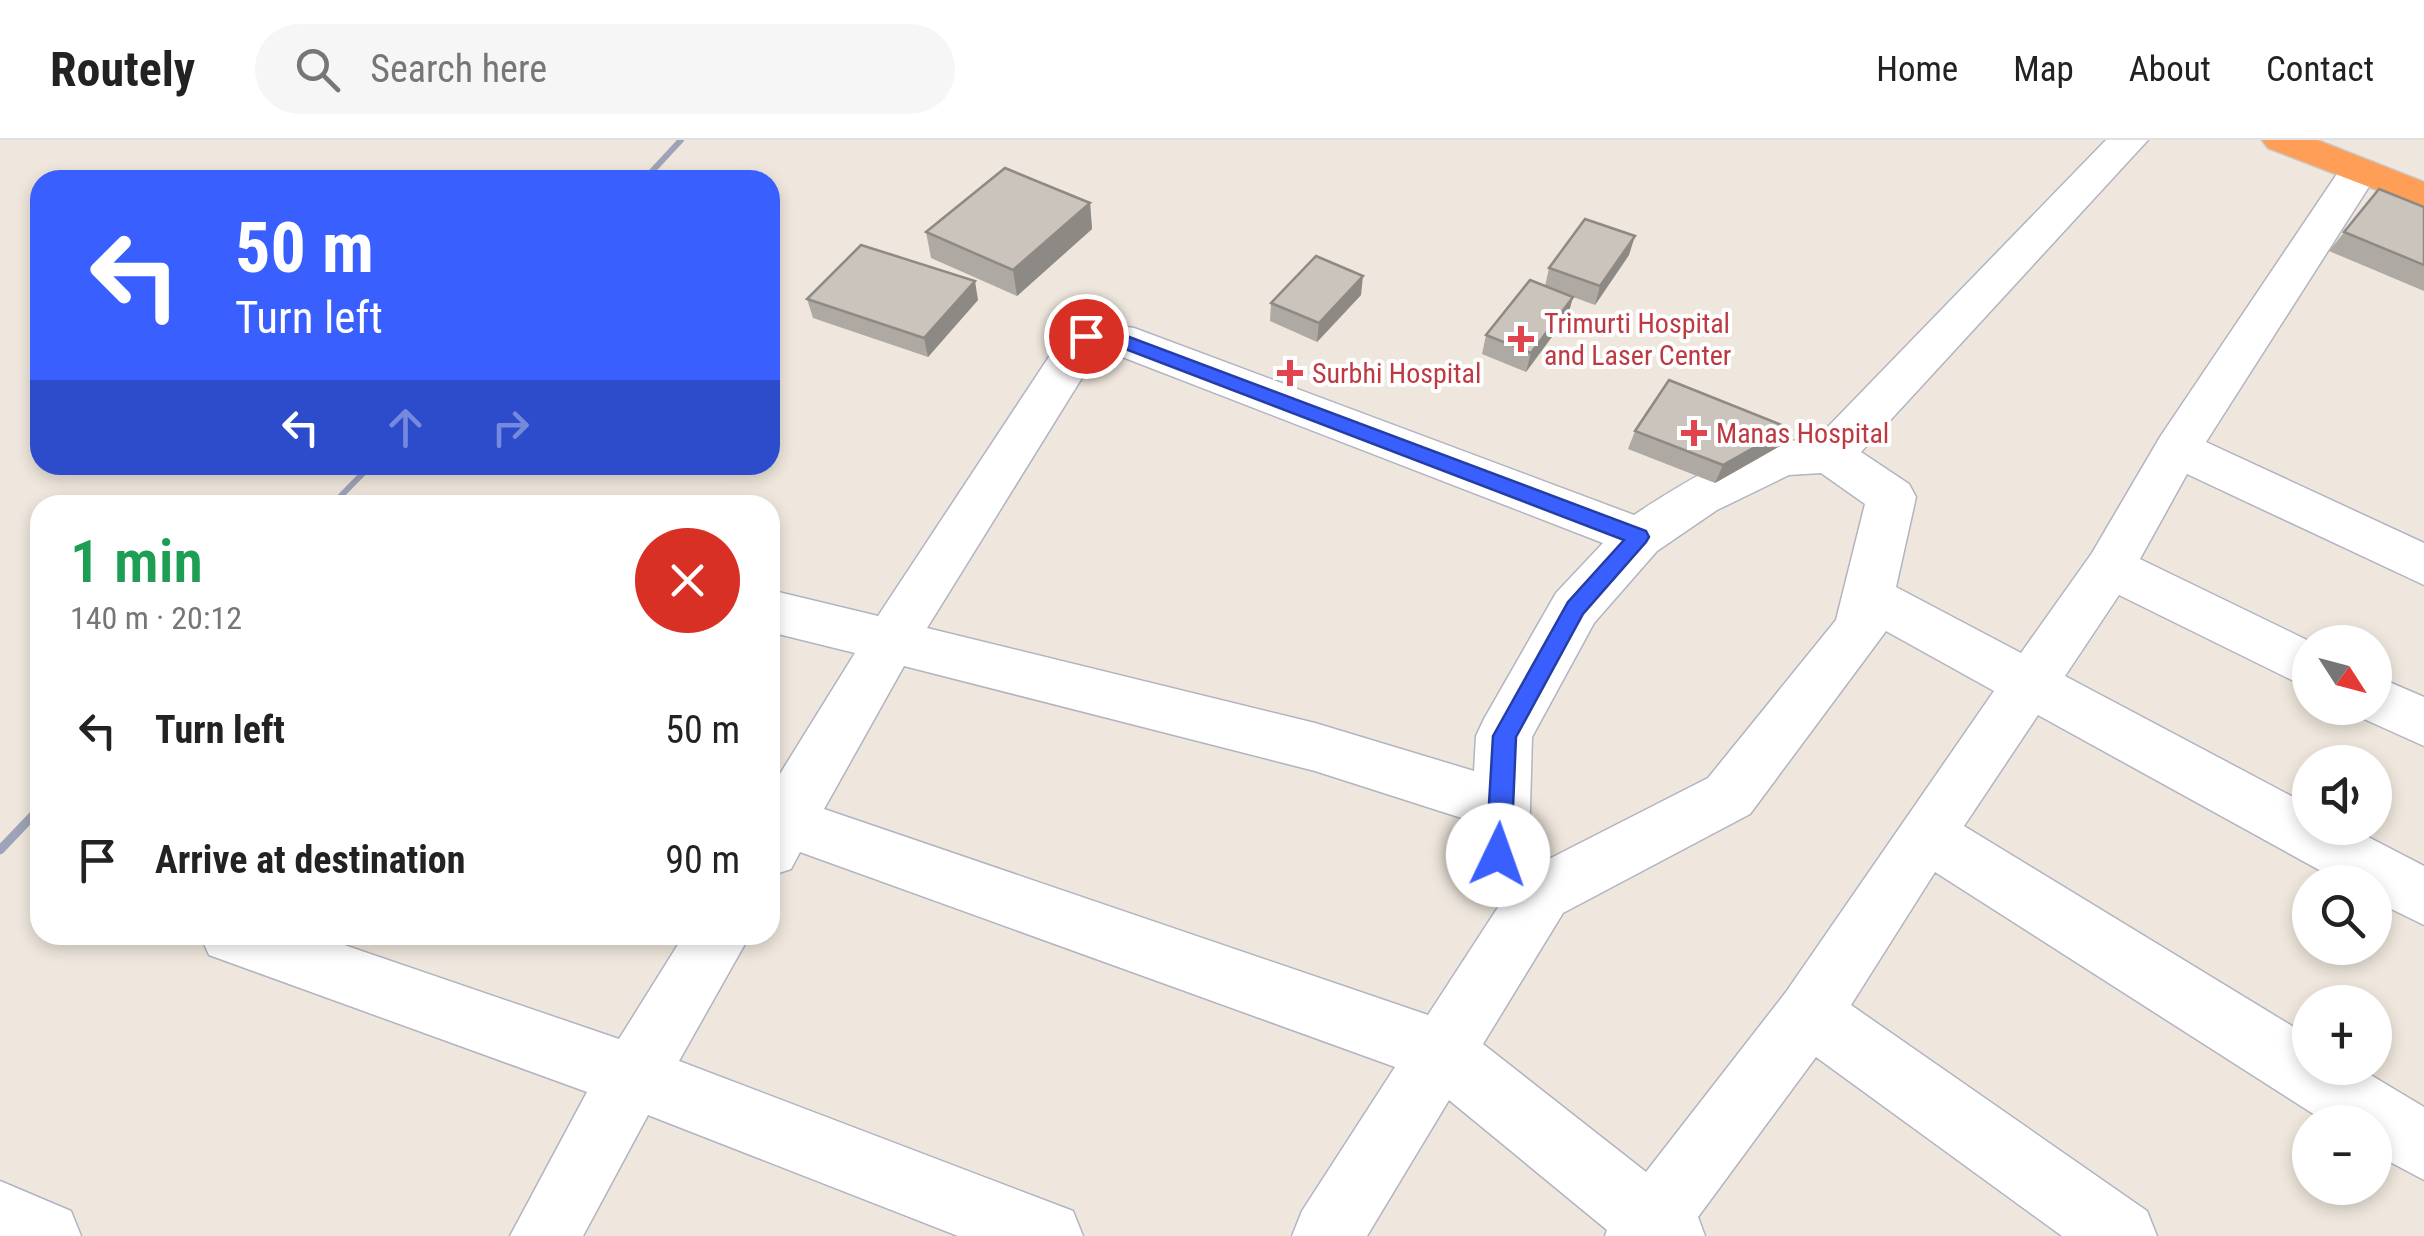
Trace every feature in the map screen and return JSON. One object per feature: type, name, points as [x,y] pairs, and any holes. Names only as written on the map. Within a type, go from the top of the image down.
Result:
[{"type":"highway","points":[[2282,140],[2424,196]]},
{"type":"street","points":[[1830,456],[2128,140]]},
{"type":"street","points":[[780,830],[1442,1052],[1654,1231],[1808,1014],[2110,567],[2177,450],[2359,171]]},
{"type":"street","points":[[780,822],[1086,336],[1118,340],[1638,537]]},
{"type":"street","points":[[2177,450],[2424,566]]},
{"type":"street","points":[[1327,1236],[1540,893],[1729,796],[1862,628],[1892,497],[1830,456],[1780,458],[1699,498],[1638,537],[1576,608],[1504,736],[1498,855],[1540,893]]},
{"type":"street","points":[[2110,567],[2292,658]]},
{"type":"street","points":[[1868,597],[2424,897]]},
{"type":"street","points":[[780,613],[1315,747],[1501,805]]},
{"type":"street","points":[[2392,708],[2424,724]]},
{"type":"street","points":[[1926,834],[2424,1146]]},
{"type":"street","points":[[260,945],[633,1076],[1048,1236]]},
{"type":"street","points":[[545,1236],[633,1076],[712,945]]},
{"type":"street","points":[[1808,1014],[2122,1236]]},
{"type":"street","points":[[0,1216],[46,1236]]},
{"type":"building","points":[[1005,168],[1090,203],[1013,270],[926,232]]},
{"type":"building","points":[[2379,189],[2424,207],[2424,265],[2344,232]]},
{"type":"building","points":[[1585,219],[1635,236],[1600,286],[1549,268]]},
{"type":"building","points":[[861,245],[975,281],[924,338],[807,299]]},
{"type":"building","points":[[1316,256],[1363,276],[1319,323],[1271,303]]},
{"type":"building","points":[[1530,280],[1573,297],[1531,353],[1486,335]]},
{"type":"building","points":[[1669,380],[1789,428],[1723,465],[1635,431]]},
{"type":"railway","points":[[653,170],[681,140]]},
{"type":"railway","points":[[342,495],[361,475]]},
{"type":"railway","points":[[0,850],[30,818]]},
{"type":"place","name":"Trimurti Hospital and Laser Center","points":[[1521,339]]},
{"type":"place","name":"Surbhi Hospital","points":[[1290,373]]},
{"type":"place","name":"Manas Hospital","points":[[1694,433]]},
{"type":"route","points":[[1086,336],[1118,340],[1638,537],[1576,608],[1504,736],[1498,855]]}]
